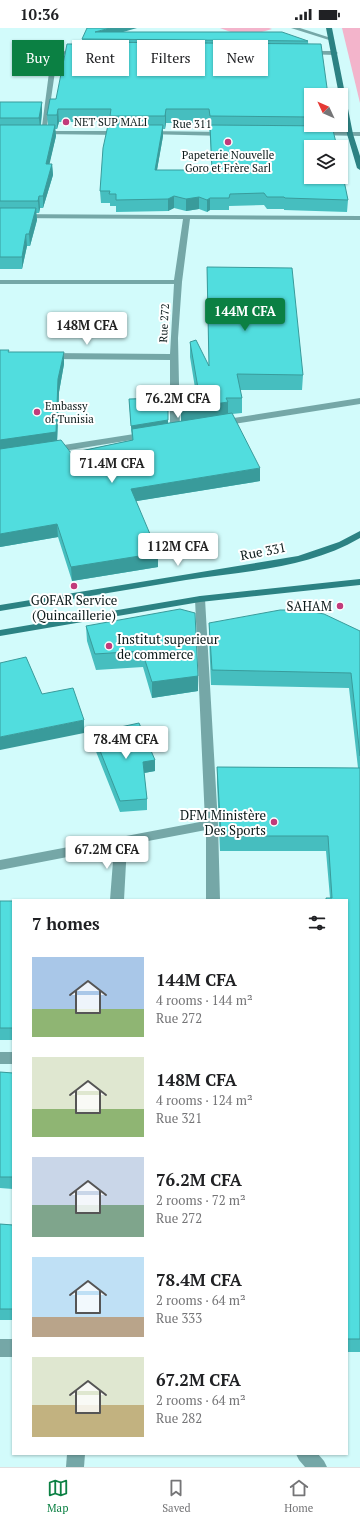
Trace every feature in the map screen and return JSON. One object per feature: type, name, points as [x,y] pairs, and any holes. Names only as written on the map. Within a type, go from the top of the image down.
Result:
[{"type":"main road","points":[[329,28],[350,134],[360,168]]},
{"type":"main road","name":"Rue 331","points":[[0,608],[271,564],[322,553],[350,541],[360,534]]},
{"type":"main road","points":[[0,633],[200,599],[360,582]]},
{"type":"street","points":[[294,28],[331,39]]},
{"type":"street","points":[[43,133],[54,57],[60,53],[72,52]]},
{"type":"street","points":[[295,53],[335,53]]},
{"type":"street","points":[[29,133],[130,133]]},
{"type":"street","name":"Rue 311","points":[[138,133],[232,134]]},
{"type":"street","points":[[310,134],[360,134]]},
{"type":"street","points":[[0,216],[360,218]]},
{"type":"street","name":"Rue 272","points":[[38,452],[171,431],[178,282],[187,217]]},
{"type":"street","points":[[0,282],[178,282]]},
{"type":"street","points":[[40,356],[174,357]]},
{"type":"street","points":[[214,424],[360,401]]},
{"type":"street","points":[[200,599],[212,824],[213,899]]},
{"type":"street","points":[[0,865],[212,824]]},
{"type":"street","points":[[117,899],[121,842]]},
{"type":"street","points":[[0,1058],[12,1058]]},
{"type":"street","points":[[0,1348],[12,1348]]},
{"type":"street","points":[[75,1467],[76,1455]]},
{"type":"street","points":[[306,1455],[318,1467]]},
{"type":"shaded area","points":[[220,28],[269,28],[272,29],[244,37]]},
{"type":"shaded area","points":[[342,28],[360,28],[360,103]]},
{"type":"building","points":[[87,28],[110,28],[95,32],[282,32],[308,41],[268,40],[82,39]]},
{"type":"building","points":[[129,42],[137,42],[137,76],[205,76],[205,43],[213,43],[213,76],[268,76],[268,44],[321,44],[327,88],[304,88],[304,117],[210,116],[209,109],[166,109],[165,116],[110,116],[111,109],[58,109],[57,115],[47,115],[50,99],[56,99],[61,76],[64,76],[64,59],[67,44],[72,44],[72,76],[129,76]]},
{"type":"building","points":[[0,102],[42,102],[39,118],[0,118]]},
{"type":"building","points":[[0,125],[55,125],[46,164],[52,164],[43,196],[39,196],[38,201],[0,201]]},
{"type":"building","points":[[108,125],[163,125],[155,170],[212,170],[210,125],[304,126],[304,132],[333,132],[335,140],[304,140],[304,184],[345,184],[348,200],[267,197],[264,193],[230,194],[229,198],[210,198],[207,200],[199,197],[186,199],[174,196],[168,199],[116,200],[116,194],[109,194],[110,191],[100,191],[103,148]]},
{"type":"building","points":[[0,208],[36,208],[29,234],[26,234],[22,257],[0,257]]},
{"type":"building","points":[[207,267],[292,268],[303,375],[237,374],[242,398],[226,398],[228,402],[181,409],[181,388],[198,388],[190,342],[196,340],[209,366]]},
{"type":"building","points":[[0,350],[9,350],[8,352],[64,352],[58,379],[56,432],[0,440]]},
{"type":"building","points":[[168,398],[168,420],[131,426],[129,399]]},
{"type":"building","points":[[232,413],[260,468],[131,489],[158,553],[71,567],[57,524],[0,534],[0,449],[61,440],[71,453],[133,440],[132,429]]},
{"type":"building","points":[[180,609],[195,613],[198,676],[152,682],[142,651],[95,654],[86,626]]},
{"type":"building","points":[[280,610],[303,610],[324,614],[360,631],[360,756],[351,673],[212,670],[209,623]]},
{"type":"building","points":[[26,657],[42,694],[73,688],[84,720],[0,737],[0,663]]},
{"type":"building","points":[[139,723],[155,760],[143,762],[147,799],[120,801],[93,733]]},
{"type":"building","points":[[217,767],[360,768],[360,1339],[348,1339],[348,899],[326,899],[332,898],[328,836],[221,836]]},
{"type":"building","points":[[0,901],[12,901],[12,1028],[0,1028]]},
{"type":"building","points":[[0,1072],[12,1073],[12,1177],[0,1177]]},
{"type":"building","points":[[0,1224],[12,1225],[12,1309],[0,1309]]},
{"type":"place","name":"NET SUP MALI","points":[[66,122]]},
{"type":"place","name":"Papeterie Nouvelle Goro et Frère Sarl","points":[[228,142]]},
{"type":"place","name":"Embassy of Tunisia","points":[[37,412]]},
{"type":"place","name":"GOFAR Service (Quincaillerie)","points":[[74,586]]},
{"type":"place","name":"SAHAM","points":[[340,606]]},
{"type":"place","name":"Institut superieur de commerce","points":[[109,646]]},
{"type":"place","name":"DFM Ministère Des Sports","points":[[274,822]]}]
